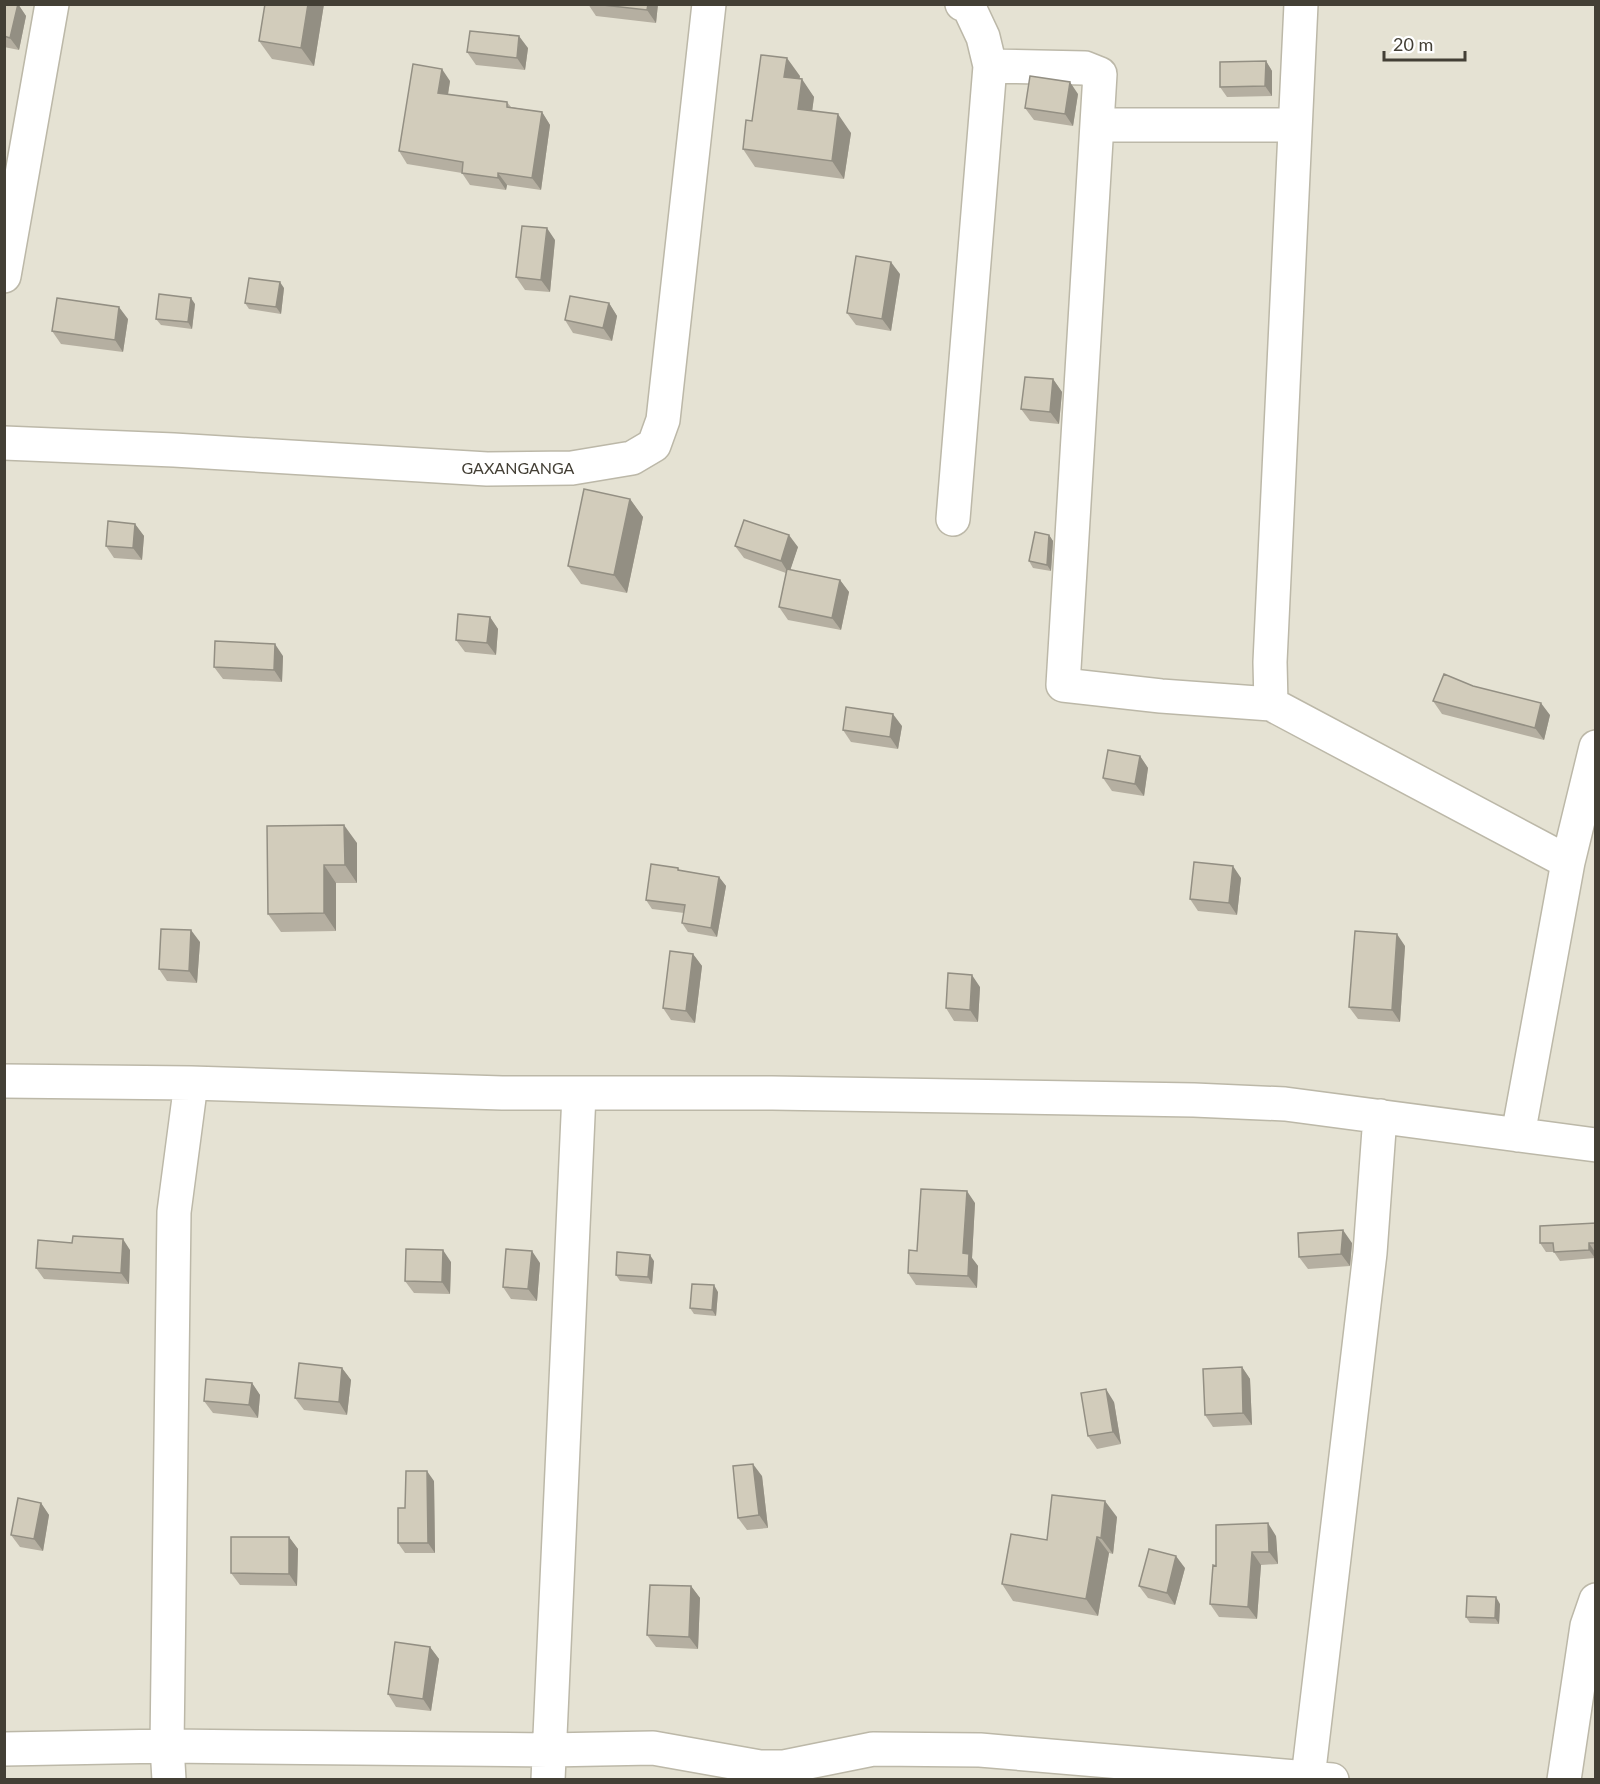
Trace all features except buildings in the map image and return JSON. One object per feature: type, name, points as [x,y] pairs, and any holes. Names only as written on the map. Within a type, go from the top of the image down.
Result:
[{"type":"street","points":[[4,276],[52,4]]},
{"type":"street","name":"GAXANGANGA","points":[[4,443],[174,450],[487,469],[572,468],[632,459],[654,445],[663,420],[709,4]]},
{"type":"street","points":[[952,519],[990,66],[983,37],[968,5],[962,4]]},
{"type":"street","points":[[1271,704],[1270,662],[1301,4]]},
{"type":"street","points":[[990,66],[1085,68],[1100,74],[1063,685],[1161,696],[1271,704],[1568,862]]},
{"type":"street","points":[[1097,125],[1295,125]]},
{"type":"street","points":[[1518,1135],[1568,862],[1596,747]]},
{"type":"street","points":[[4,1081],[191,1083],[490,1093],[772,1093],[1194,1100],[1285,1104],[1596,1145]]},
{"type":"street","points":[[169,1779],[167,1746],[174,1212],[191,1083]]},
{"type":"street","points":[[548,1765],[579,1094]]},
{"type":"street","points":[[4,1749],[167,1746],[548,1765],[653,1748],[760,1767],[784,1767],[873,1749],[980,1750],[1320,1779],[1370,1253],[1380,1116]]},
{"type":"street","points":[[1564,1779],[1587,1626],[1596,1600]]},
{"type":"shaded area","points":[[5,5],[1595,5],[1595,1779],[5,1779]]}]
